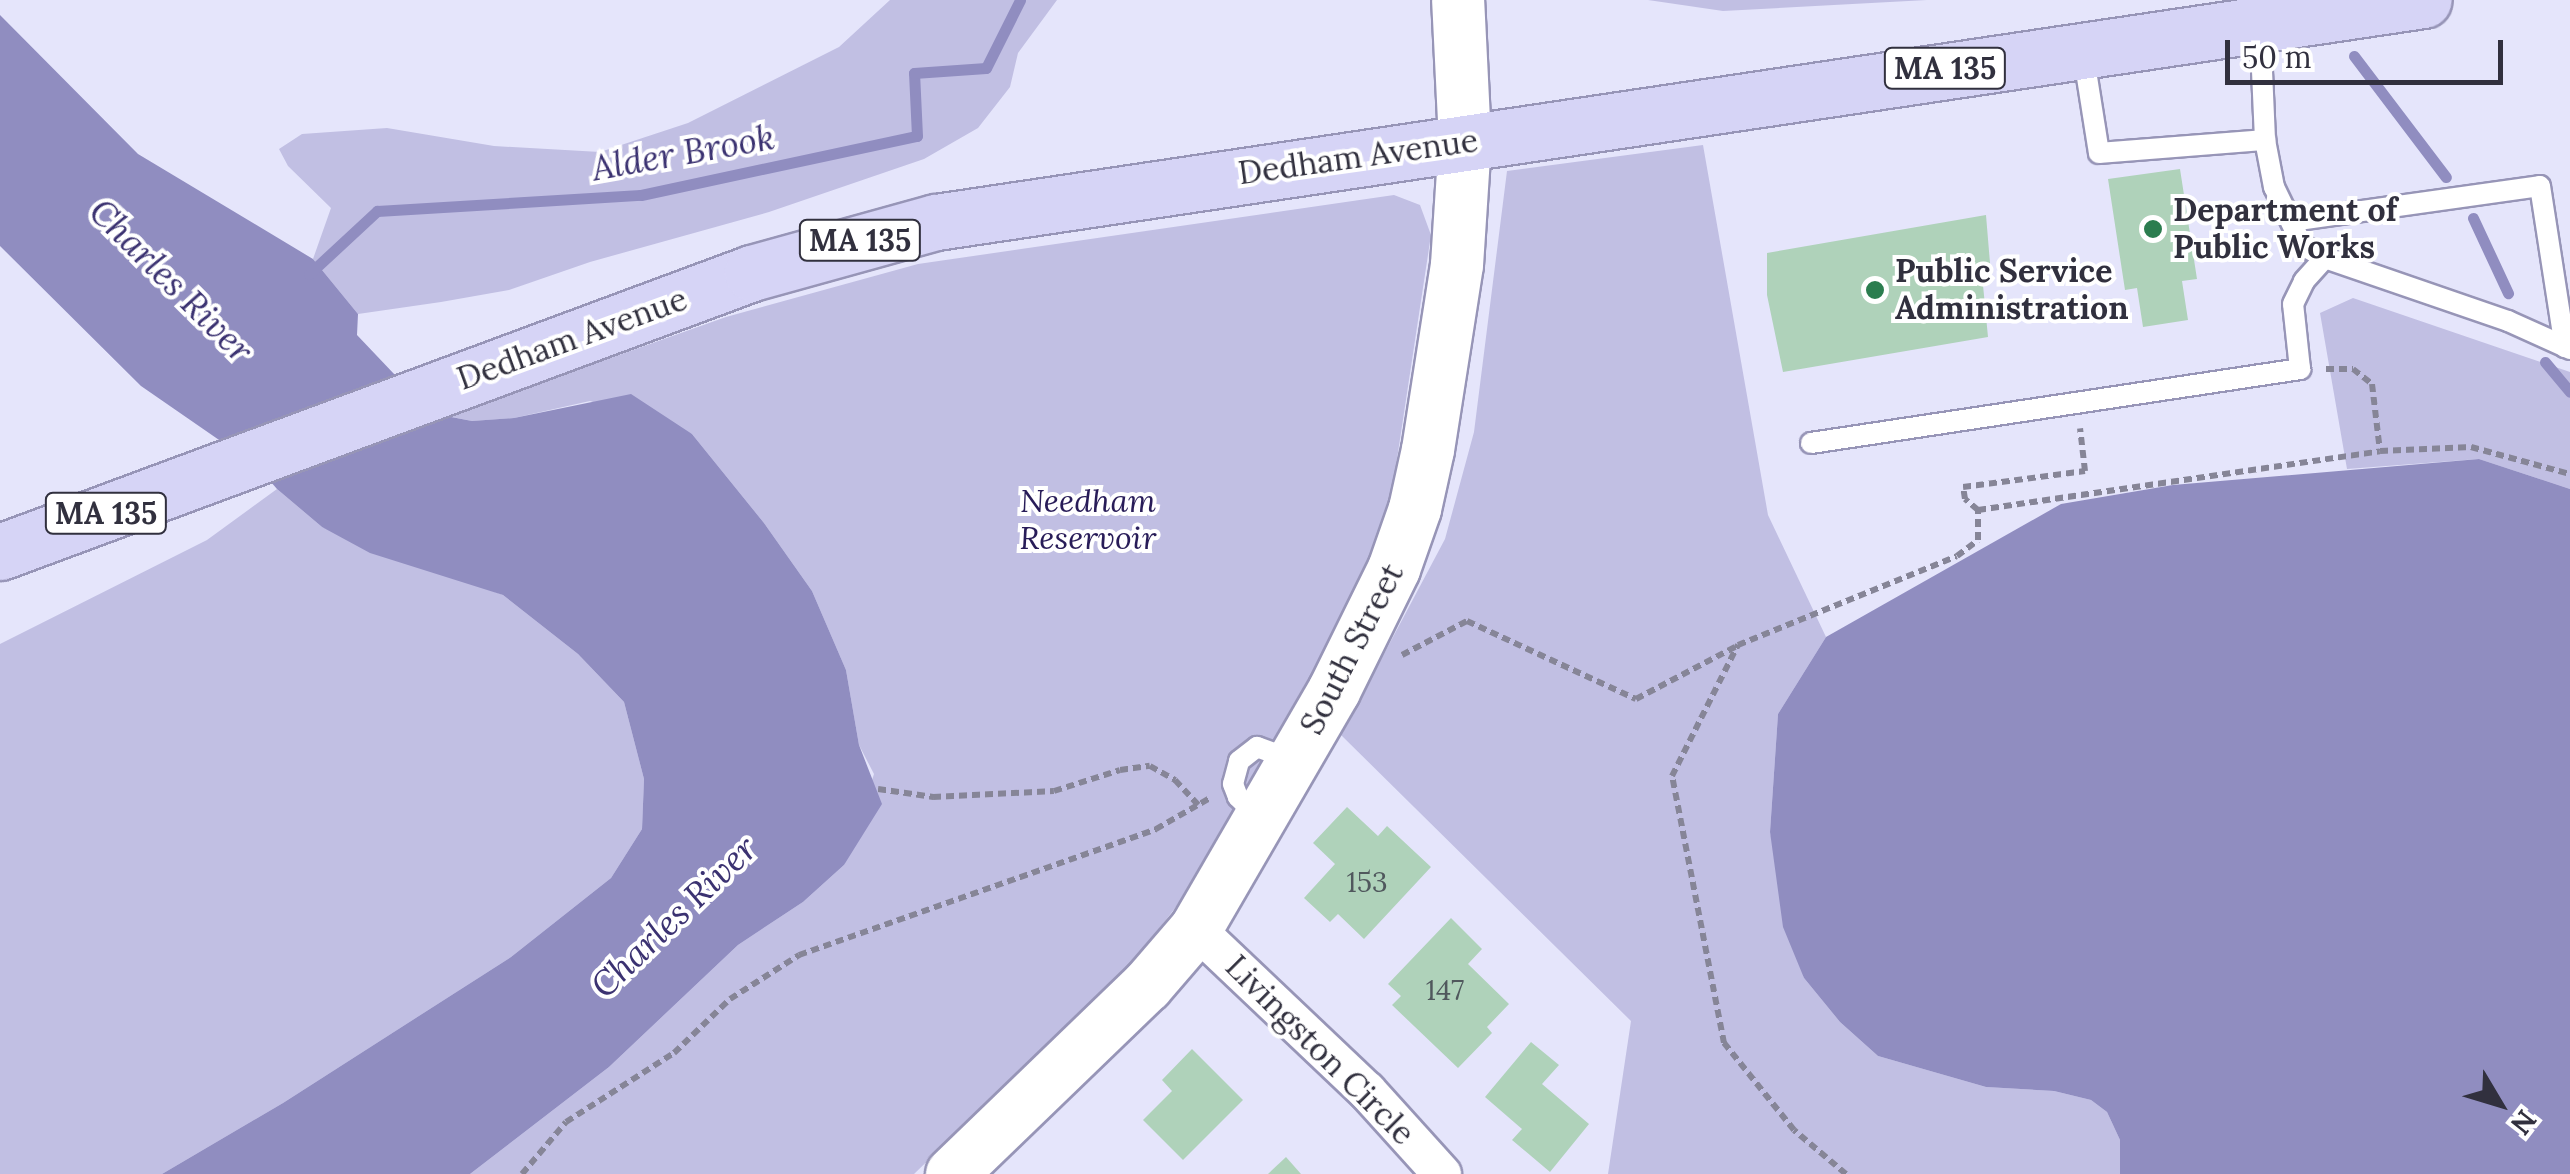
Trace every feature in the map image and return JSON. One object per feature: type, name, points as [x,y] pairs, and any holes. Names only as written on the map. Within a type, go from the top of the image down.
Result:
[{"type":"main road","name":"Dedham Avenue","points":[[0,552],[770,267],[898,230],[978,214],[2424,0]]},
{"type":"street","name":"South Street","points":[[952,1174],[1147,986],[1196,929],[1247,802],[1294,761],[1394,569],[1422,480],[1452,308],[1465,141],[1458,0]]},
{"type":"street","name":"Livingston Circle","points":[[1196,929],[1366,1091],[1442,1174]]},
{"type":"lane","points":[[2260,23],[2265,140],[2274,187],[2302,245],[2325,258],[2508,321],[2567,348]]},
{"type":"lane","points":[[2082,48],[2099,153],[2265,140]]},
{"type":"lane","points":[[2291,221],[2540,186],[2567,348]]},
{"type":"lane","points":[[1811,443],[2300,369],[2293,304],[2304,281],[2325,258]]},
{"type":"path","points":[[2300,369],[2353,369],[2372,384],[2380,451]]},
{"type":"path","points":[[1334,690],[1468,621],[1636,700],[1738,645],[1956,556],[1978,540],[1978,510],[1966,499],[1963,488],[2085,471],[2076,402]]},
{"type":"path","points":[[1978,510],[2380,451],[2471,447],[2570,474]]},
{"type":"path","points":[[1738,645],[1672,776],[1724,1042],[1794,1130],[1846,1174]]},
{"type":"path","points":[[878,789],[933,797],[1054,791],[1120,770],[1150,766],[1175,780],[1198,805]]},
{"type":"path","points":[[522,1174],[566,1122],[674,1053],[730,998],[799,955],[1156,830],[1198,805],[1247,802]]},
{"type":"green space","points":[[890,0],[1057,0],[1018,53],[1010,87],[978,128],[924,159],[769,212],[590,262],[509,290],[441,302],[358,314],[313,259],[331,208],[288,166],[279,149],[302,134],[387,128],[494,146],[600,152],[688,123],[839,47]]},
{"type":"green space","points":[[1648,0],[1927,0],[1723,11]]},
{"type":"green space","points":[[1703,145],[1768,515],[1826,637],[1778,714],[1770,832],[1804,978],[1840,1022],[1878,1056],[1986,1087],[2054,1091],[2091,1100],[2107,1112],[2120,1140],[2120,1174],[1608,1174],[1631,1021],[1341,735],[1445,539],[1474,432],[1507,171]]},
{"type":"green space","name":"Needham Reservoir","points":[[1394,195],[1420,205],[1431,235],[1390,505],[1336,660],[1193,885],[1133,962],[914,1174],[470,1174],[609,1067],[738,945],[803,902],[844,865],[874,774],[859,745],[846,670],[812,591],[764,523],[692,434],[590,401],[514,418],[472,421],[447,416],[726,317],[918,264]]},
{"type":"green space","points":[[2353,298],[2570,372],[2570,489],[2479,459],[2347,469],[2320,313]]},
{"type":"green space","points":[[277,489],[322,527],[503,595],[578,654],[624,702],[644,779],[642,829],[611,878],[511,957],[283,1103],[162,1174],[0,1174],[0,644],[207,540]]},
{"type":"water","name":"Charles River","points":[[0,15],[138,154],[313,259],[358,314],[357,335],[395,375],[446,416],[472,421],[514,418],[631,394],[692,434],[764,523],[812,591],[846,670],[859,745],[882,804],[844,865],[803,902],[738,945],[609,1067],[470,1174],[162,1174],[283,1103],[511,957],[611,878],[642,829],[644,779],[624,702],[578,654],[503,595],[370,553],[322,527],[277,489],[258,467],[141,386],[0,246]]},
{"type":"water","points":[[2479,459],[2570,489],[2570,1174],[2120,1174],[2120,1140],[2107,1112],[2091,1100],[2054,1091],[1986,1087],[1878,1056],[1840,1022],[1804,978],[1783,927],[1770,832],[1778,714],[1826,637],[2061,504],[2173,485]]},
{"type":"building","name":"Department of Public Works","points":[[2180,169],[2197,279],[2182,281],[2188,320],[2143,327],[2137,288],[2125,290],[2108,179]]},
{"type":"building","name":"Public Service Administration","points":[[1986,215],[1990,263],[1983,285],[1988,337],[1783,372],[1767,295],[1767,253]]},
{"type":"building","points":[[1347,807],[1378,836],[1387,826],[1431,867],[1364,939],[1338,914],[1330,922],[1304,898],[1335,864],[1313,843]]},
{"type":"building","points":[[1451,918],[1482,949],[1468,964],[1509,1004],[1487,1027],[1492,1033],[1458,1068],[1392,1005],[1401,996],[1388,984]]},
{"type":"building","points":[[1531,1042],[1559,1065],[1542,1084],[1589,1124],[1550,1172],[1512,1140],[1522,1129],[1485,1097]]},
{"type":"building","points":[[1192,1049],[1243,1100],[1183,1160],[1143,1120],[1172,1091],[1162,1080]]},
{"type":"building","points":[[1286,1157],[1301,1174],[1268,1174]]},
{"type":"waterway","name":"Alder Brook","points":[[309,274],[377,211],[641,195],[917,136],[914,73],[986,68],[1020,0]]},
{"type":"waterway","points":[[2354,56],[2446,177]]},
{"type":"waterway","points":[[2473,218],[2508,293]]},
{"type":"waterway","points":[[2545,362],[2570,392]]},
{"type":"place","name":"Department of Public Works","points":[[2153,229]]},
{"type":"place","name":"Public Service Administration","points":[[1875,290]]}]
